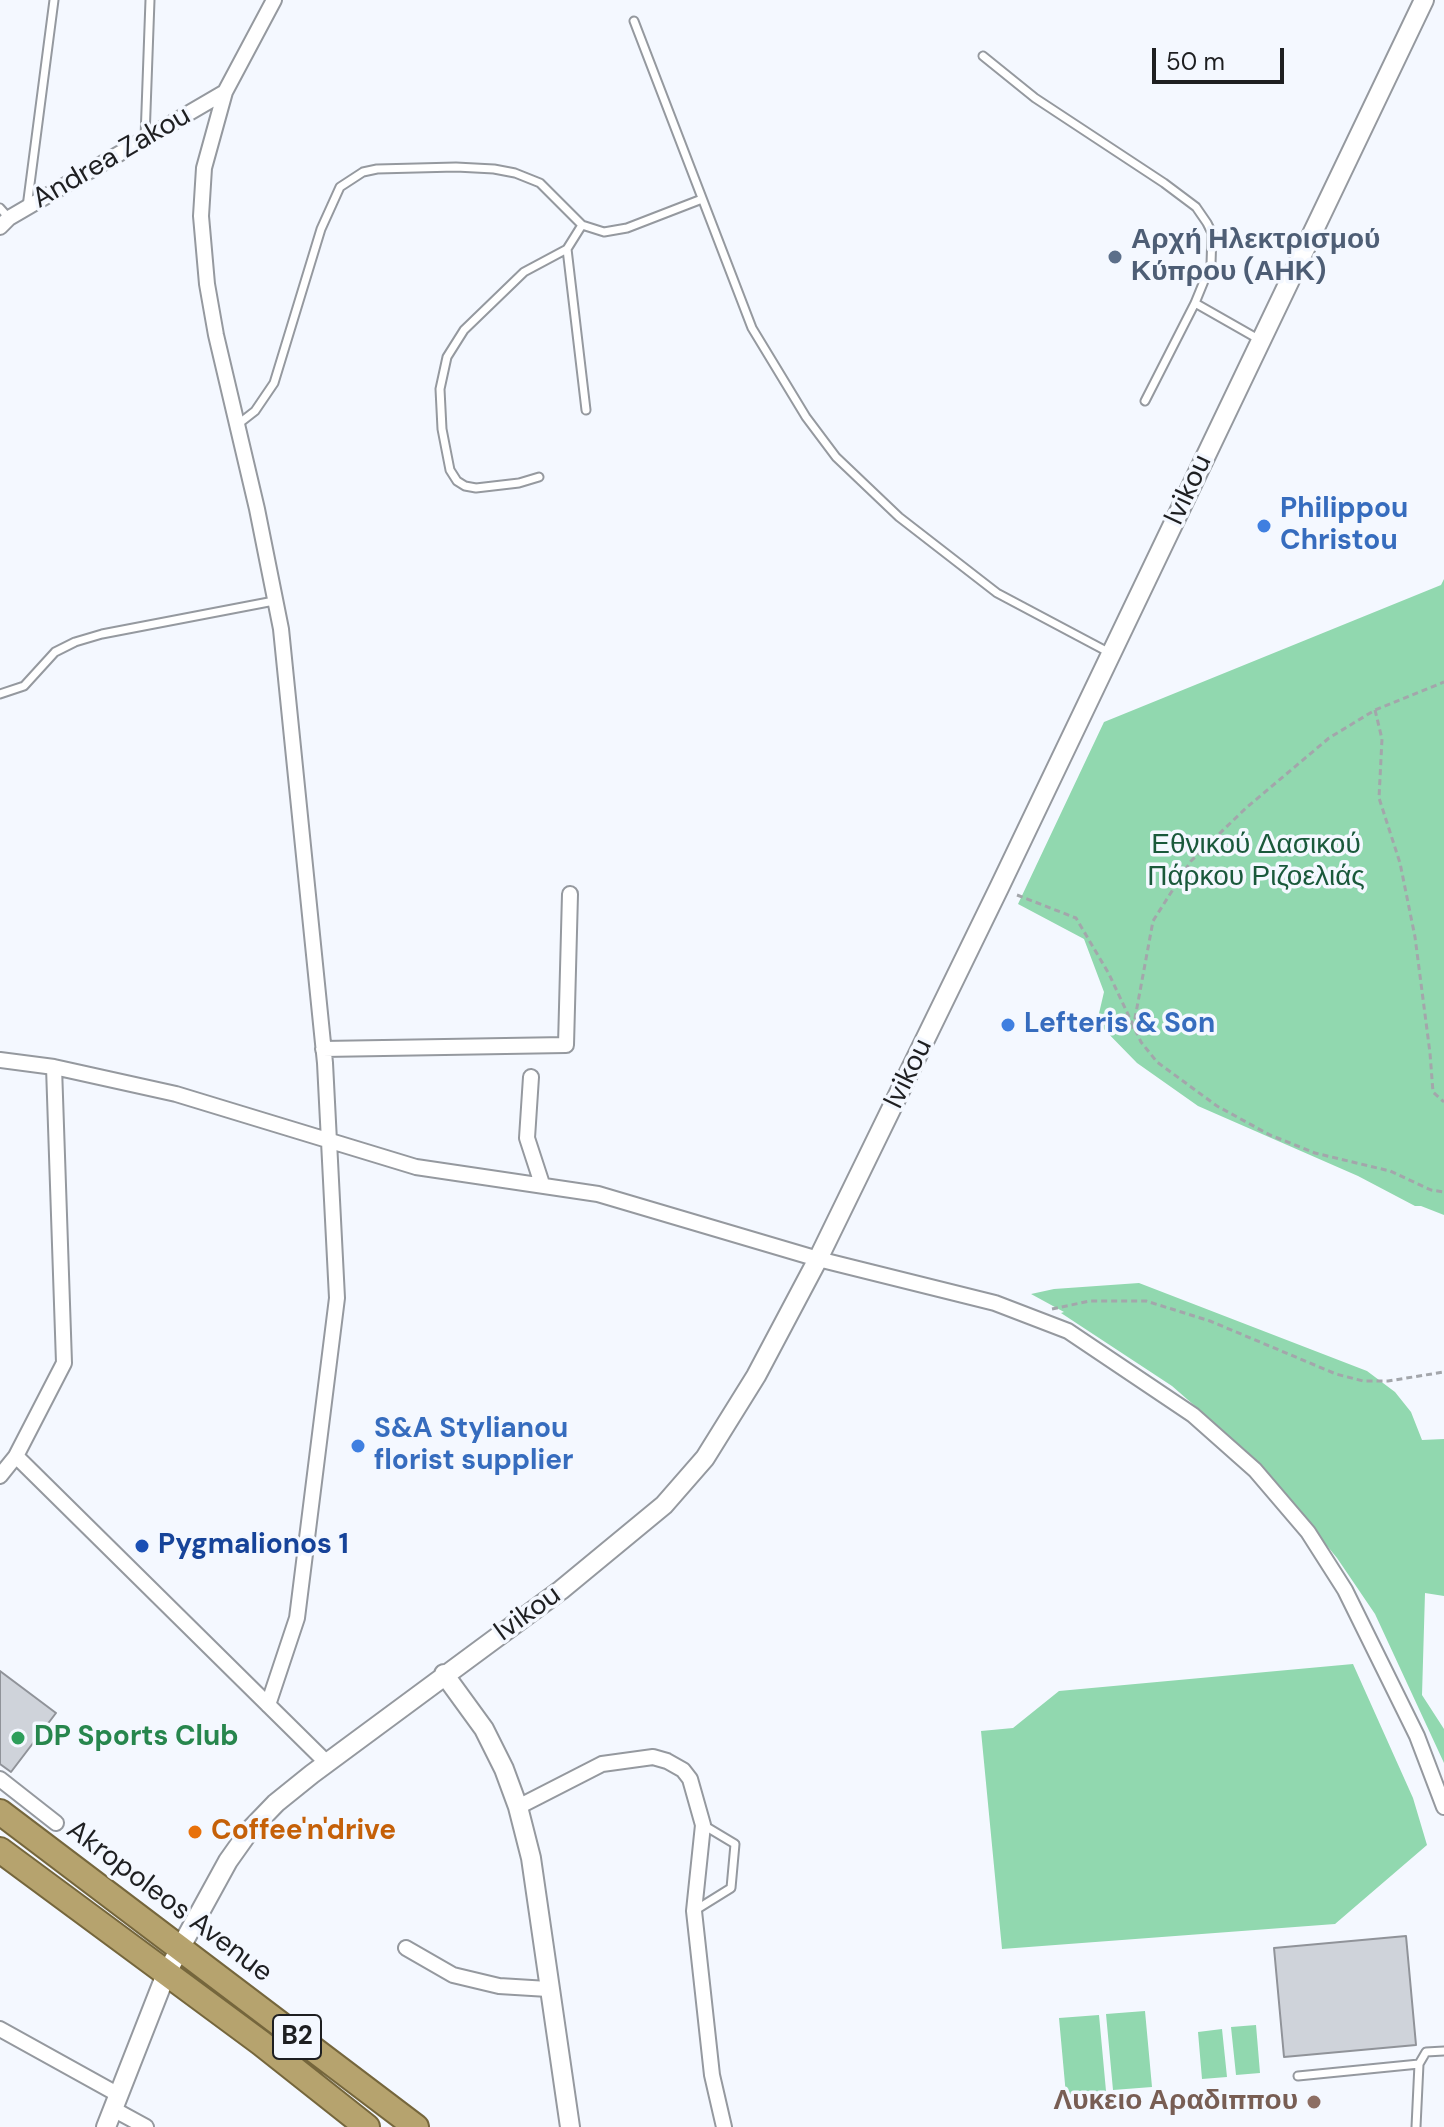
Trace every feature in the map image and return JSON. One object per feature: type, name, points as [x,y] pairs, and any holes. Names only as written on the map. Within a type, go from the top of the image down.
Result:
[{"type":"highway","name":"Akropoleos Avenue","points":[[0,1812],[416,2127]]},
{"type":"highway","name":"Akropoleos Avenue","points":[[0,1850],[261,2043],[367,2127]]},
{"type":"street","points":[[268,1705],[297,1618],[337,1298],[323,1049],[276,600],[207,284],[201,216],[204,168],[225,92],[274,0]]},
{"type":"street","name":"Ivikou","points":[[106,2127],[179,1947],[228,1861],[250,1830],[276,1803],[327,1763],[561,1590],[664,1505],[705,1458],[818,1259],[1112,654],[1424,0]]},
{"type":"street","name":"Andrea Zakou","points":[[3,218],[225,92]]},
{"type":"street","points":[[323,1049],[566,1045],[570,894]]},
{"type":"street","points":[[0,1060],[54,1067],[176,1094],[416,1167],[598,1194],[818,1259],[995,1303],[1068,1331],[1193,1415],[1255,1470],[1308,1532],[1345,1590],[1417,1736],[1444,1807]]},
{"type":"street","points":[[0,1476],[16,1456],[64,1363],[54,1067]]},
{"type":"street","points":[[531,1077],[527,1138],[542,1184]]},
{"type":"street","points":[[16,1456],[327,1763]]},
{"type":"street","points":[[444,1674],[484,1729],[518,1807],[531,1858],[570,2127]]},
{"type":"street","points":[[518,1807],[602,1764],[653,1757],[683,1770],[690,1779],[703,1825],[694,1911],[712,2075],[724,2127]]},
{"type":"street","points":[[0,1779],[56,1823]]},
{"type":"street","points":[[406,1948],[453,1975],[499,1986],[548,1989]]},
{"type":"street","points":[[0,2029],[116,2102],[146,2127]]},
{"type":"lane","points":[[27,207],[54,0]]},
{"type":"lane","points":[[145,138],[150,0]]},
{"type":"lane","points":[[634,21],[752,328],[806,417],[836,457],[899,517],[997,593],[1112,654]]},
{"type":"lane","points":[[983,56],[1035,98],[1196,207],[1212,233],[1211,264],[1195,303],[1145,401]]},
{"type":"lane","points":[[237,425],[255,411],[274,383],[321,229],[340,187],[351,178],[377,169],[456,167],[515,173],[540,183],[582,225],[604,232],[627,228],[702,199]]},
{"type":"lane","points":[[539,477],[519,483],[476,488],[457,481],[450,470],[442,429],[440,389],[447,357],[464,330],[524,272],[567,249],[582,225]]},
{"type":"lane","points":[[567,249],[586,410]]},
{"type":"lane","points":[[1195,303],[1260,340]]},
{"type":"lane","points":[[0,694],[24,686],[55,652],[75,642],[276,600]]},
{"type":"lane","points":[[694,1911],[731,1888],[735,1844],[703,1825]]},
{"type":"lane","points":[[1416,2127],[1419,2064],[1426,2052],[1444,2051]]},
{"type":"lane","points":[[1298,2076],[1419,2064]]},
{"type":"path","points":[[1133,1029],[1153,921],[1191,861],[1246,808],[1329,738],[1375,710],[1444,682]]},
{"type":"path","points":[[1375,710],[1382,739],[1379,798],[1400,863],[1415,937],[1433,1092],[1444,1102]]},
{"type":"path","points":[[999,888],[1076,918],[1109,974],[1133,1029],[1157,1062],[1217,1106],[1270,1135],[1315,1153],[1390,1171],[1431,1190],[1444,1192]]},
{"type":"path","points":[[1034,1319],[1056,1307],[1090,1301],[1146,1301],[1210,1321],[1336,1374],[1363,1381],[1388,1381],[1444,1372]]},
{"type":"path","points":[[120,1869],[143,1887]]},
{"type":"green space","name":"Εθνικού Δασικού Πάρκου Ριζοελιάς","points":[[1444,579],[1444,1215],[1415,1206],[1358,1176],[1198,1106],[1137,1063],[1097,1022],[1104,992],[1084,939],[1018,904],[1104,722],[1441,585]]},
{"type":"green space","points":[[1139,1283],[1367,1371],[1395,1392],[1411,1412],[1422,1440],[1444,1439],[1444,1596],[1425,1593],[1422,1695],[1444,1729],[1444,1763],[1375,1614],[1337,1558],[1282,1491],[1226,1433],[1172,1386],[1061,1313],[1064,1312],[1031,1294],[1054,1289]]},
{"type":"green space","points":[[1353,1664],[1413,1798],[1427,1845],[1335,1924],[1002,1949],[981,1731],[1013,1728],[1059,1691]]},
{"type":"green space","points":[[1145,2011],[1152,2087],[1113,2090],[1106,2014]]},
{"type":"green space","points":[[1099,2015],[1106,2091],[1066,2095],[1059,2018]]},
{"type":"green space","points":[[1256,2025],[1260,2073],[1236,2075],[1231,2027]]},
{"type":"green space","points":[[1222,2029],[1227,2077],[1202,2079],[1198,2032]]},
{"type":"building","name":"DP Sports Club","points":[[0,1671],[56,1713],[11,1772],[0,1764]]},
{"type":"building","points":[[1406,1936],[1416,2045],[1284,2057],[1274,1948]]},
{"type":"place","name":"Αρχή Ηλεκτρισμού Κύπρου (ΑΗΚ)","points":[[1115,257]]},
{"type":"place","name":"Philippou Christou","points":[[1264,526]]},
{"type":"place","name":"Lefteris & Son","points":[[1008,1025]]},
{"type":"place","name":"S&A Stylianou florist supplier","points":[[358,1446]]},
{"type":"place","name":"Pygmalionos 1","points":[[142,1546]]},
{"type":"place","name":"DP Sports Club","points":[[18,1738]]},
{"type":"place","name":"Coffee'n'drive","points":[[195,1832]]},
{"type":"place","name":"Λυκειο Αραδιππου","points":[[1314,2102]]}]
